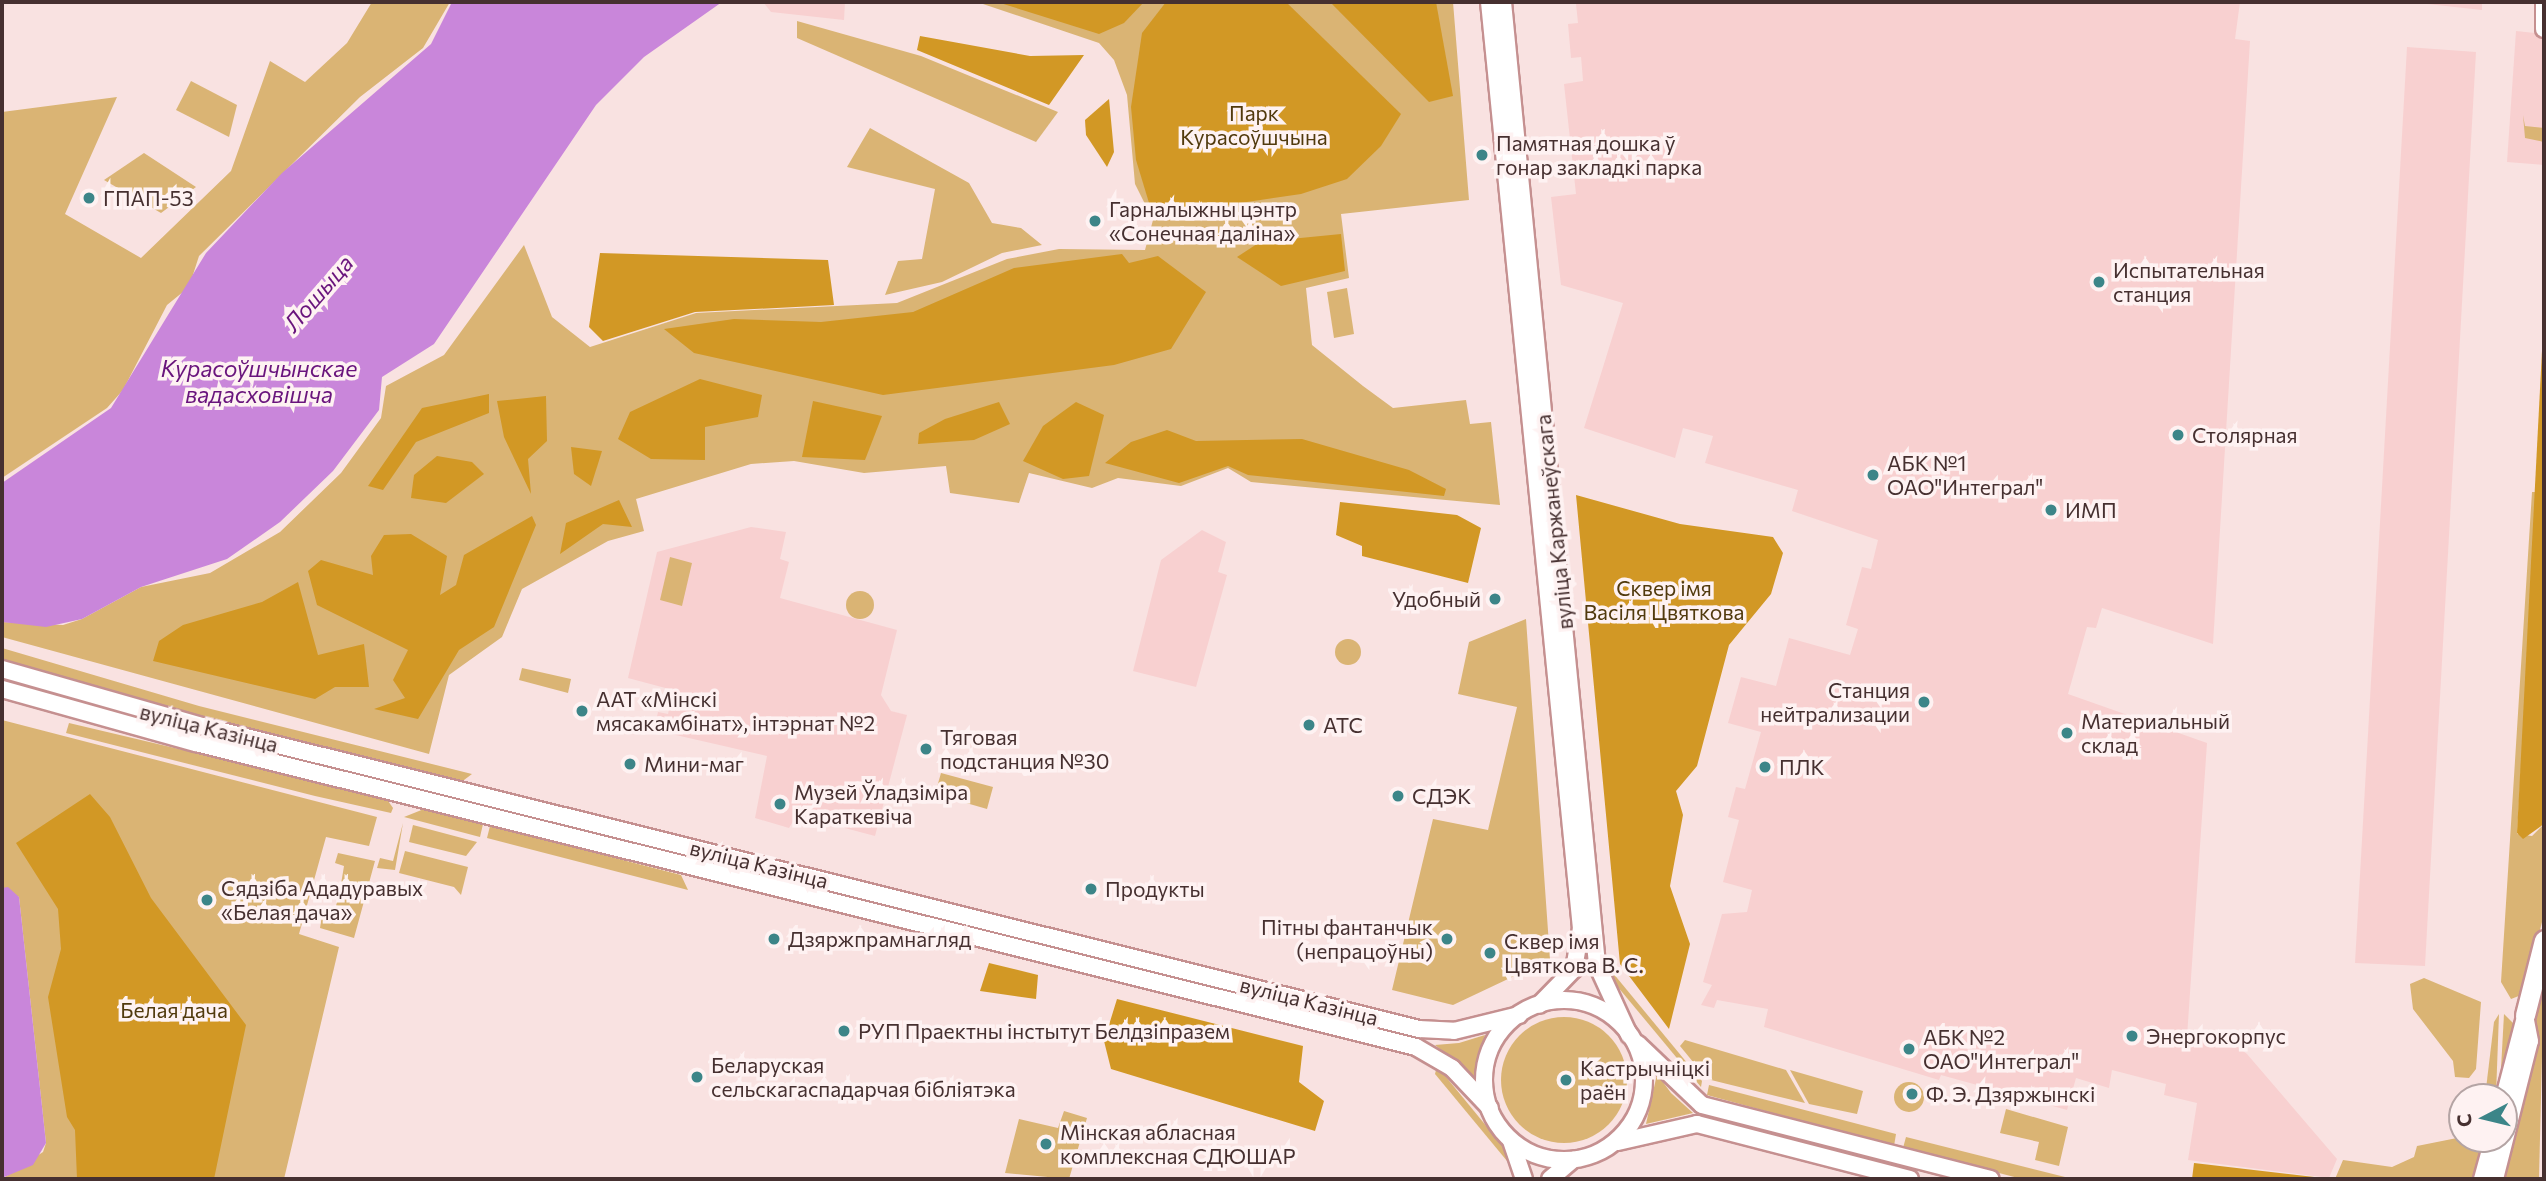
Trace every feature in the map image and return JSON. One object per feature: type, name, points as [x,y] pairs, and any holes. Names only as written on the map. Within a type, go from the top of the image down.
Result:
[{"type":"highway","points":[[2525,1015],[2544,940]]},
{"type":"main road","name":"вуліца Каржанеўскага","points":[[1489,2],[1581,929],[1574,969],[1539,1005]]},
{"type":"main road","name":"вуліца Каржанеўскага","points":[[1503,2],[1597,965],[1630,1036]]},
{"type":"main road","points":[[2544,2],[2544,29]]},
{"type":"main road","name":"вуліца Казінца","points":[[2,669],[202,726],[1419,1029],[1454,1031],[1519,1015]]},
{"type":"main road","name":"вуліца Казінца","points":[[2,689],[196,743],[1422,1049],[1452,1068],[1490,1108]]},
{"type":"main road","points":[[196,743],[202,726]]},
{"type":"main road","points":[[467,811],[472,792]]},
{"type":"main road","points":[[699,868],[704,850]]},
{"type":"main road","points":[[1524,1179],[1508,1137],[1490,1108],[1488,1056],[1519,1015],[1539,1005],[1591,1006],[1630,1036],[1702,1105],[1991,1179]]},
{"type":"main road","points":[[2508,1083],[2525,1015]]},
{"type":"main road","points":[[2495,1179],[2530,1041],[2525,1015]]},
{"type":"main road","points":[[1612,1144],[1633,1119],[1642,1096],[1643,1072],[1630,1036]]},
{"type":"main road","points":[[1550,1179],[1573,1160],[1612,1144],[1697,1124],[1910,1179]]},
{"type":"main road","points":[[1508,1137],[1534,1154],[1573,1160]]},
{"type":"main road","points":[[2482,1179],[2489,1153]]},
{"type":"shaded area","points":[[763,2],[845,2],[844,20],[771,12]]},
{"type":"shaded area","points":[[1567,2],[2240,2],[2235,39],[2250,41],[2213,644],[2102,608],[2096,628],[2087,627],[2068,694],[2207,743],[2187,1037],[2230,1041],[2247,1054],[2337,1159],[2329,1178],[2188,1160],[2197,1103],[2164,1095],[2166,1084],[2112,1070],[2109,1088],[2076,1078],[2067,1110],[1941,1075],[1939,1080],[1764,1027],[1768,1009],[1717,1000],[1714,1008],[1701,1005],[1712,985],[1703,982],[1722,914],[1747,912],[1752,890],[1723,882],[1739,820],[1728,817],[1736,787],[1745,789],[1761,732],[1728,723],[1741,677],[1776,686],[1789,638],[1850,655],[1858,629],[1846,625],[1862,567],[1871,569],[1878,540],[1792,511],[1798,490],[1705,463],[1713,436],[1683,428],[1675,458],[1584,428],[1623,303],[1561,285],[1551,197],[1576,194],[1564,84],[1583,81],[1581,57],[1571,58],[1568,24],[1578,23],[1576,4]]},
{"type":"shaded area","points":[[2409,2],[2482,2],[2482,10]]},
{"type":"shaded area","points":[[2516,31],[2544,34],[2544,165],[2507,162]]},
{"type":"shaded area","points":[[2407,47],[2476,52],[2425,966],[2355,963]]},
{"type":"shaded area","points":[[751,527],[786,532],[780,559],[789,562],[780,598],[897,630],[881,695],[891,711],[907,715],[875,836],[807,818],[810,807],[803,805],[789,828],[755,818],[767,756],[654,730],[658,712],[668,714],[673,690],[628,678],[657,552]]},
{"type":"shaded area","points":[[1202,530],[1226,542],[1218,572],[1227,575],[1196,687],[1133,671],[1161,560]]},
{"type":"green space","points":[[372,2],[450,2],[423,48],[360,97],[199,256],[189,287],[167,305],[123,390],[107,408],[2,478],[2,112],[117,97],[65,214],[141,258],[231,171],[270,61],[305,82],[347,43]]},
{"type":"green space","name":"Парк Курасоўшчына","points":[[977,2],[1453,2],[1469,200],[1341,214],[1349,278],[1306,288],[1312,345],[1393,408],[1466,400],[1470,424],[1491,422],[1500,505],[1251,482],[1228,468],[1181,486],[1118,478],[1092,488],[1029,473],[1019,503],[950,493],[946,466],[864,473],[794,461],[751,464],[636,499],[644,531],[608,541],[522,589],[502,637],[449,675],[429,754],[2,637],[2,622],[63,625],[82,619],[141,587],[210,573],[280,532],[341,473],[381,418],[386,386],[444,355],[524,245],[552,317],[590,347],[696,313],[897,303],[1007,259],[1059,249],[1145,250],[1153,220],[1135,184],[1127,95],[1114,60],[1099,43]]},
{"type":"green space","points":[[997,2],[1144,2],[1124,23],[1099,34]]},
{"type":"green space","points":[[1166,2],[1286,2],[1401,114],[1381,146],[1347,179],[1301,194],[1153,216],[1136,160],[1131,107],[1142,33]]},
{"type":"green space","points":[[1330,2],[1436,2],[1453,96],[1429,102]]},
{"type":"green space","points":[[797,21],[921,56],[1058,112],[1036,142],[797,38]]},
{"type":"green space","points":[[920,36],[1030,56],[1084,55],[1049,105],[917,50]]},
{"type":"green space","points":[[191,81],[237,105],[229,137],[176,110]]},
{"type":"green space","points":[[1109,99],[1114,152],[1107,167],[1086,135],[1085,120]]},
{"type":"green space","points":[[2523,115],[2525,126],[2544,128],[2544,142],[2525,138]]},
{"type":"green space","points":[[870,128],[969,183],[992,223],[1021,228],[1042,245],[1002,253],[942,282],[885,295],[898,261],[922,259],[935,189],[847,167]]},
{"type":"green space","points":[[144,153],[196,187],[161,213],[104,180]]},
{"type":"green space","points":[[1341,234],[1345,271],[1281,286],[1237,257],[1260,242]]},
{"type":"green space","points":[[600,253],[828,260],[834,305],[695,312],[603,341],[589,327]]},
{"type":"green space","points":[[1122,254],[1129,263],[1158,256],[1206,292],[1171,349],[1114,365],[883,395],[694,353],[664,329],[734,319],[821,322],[913,312],[1014,268]]},
{"type":"green space","points":[[1347,288],[1354,334],[1334,338],[1327,292]]},
{"type":"green space","points":[[2544,312],[2544,824],[2523,839],[2517,833]]},
{"type":"green space","points":[[700,379],[762,395],[758,417],[705,427],[705,460],[651,459],[618,439],[630,412]]},
{"type":"green space","points":[[489,394],[489,413],[416,442],[383,490],[368,486],[422,408]]},
{"type":"green space","points":[[546,396],[547,441],[528,459],[531,494],[504,437],[497,401]]},
{"type":"green space","points":[[813,401],[882,416],[865,460],[802,457]]},
{"type":"green space","points":[[999,402],[1010,424],[974,440],[918,444],[919,433],[945,419]]},
{"type":"green space","points":[[1076,402],[1104,415],[1089,476],[1063,479],[1023,461],[1043,426]]},
{"type":"green space","points":[[1167,430],[1196,441],[1302,439],[1409,470],[1446,489],[1444,496],[1248,475],[1228,466],[1179,483],[1105,463],[1131,442]]},
{"type":"green space","points":[[571,447],[602,451],[591,486],[574,474]]},
{"type":"green space","points":[[437,456],[472,462],[484,474],[446,503],[411,498],[414,475]]},
{"type":"green space","points":[[2532,492],[2538,492],[2517,834],[2532,836],[2544,824],[2544,914],[2524,994],[2511,999],[2501,982]]},
{"type":"green space","name":"Сквер імя Васіля Цвяткова","points":[[1576,495],[1680,524],[1773,537],[1783,553],[1771,594],[1729,645],[1697,766],[1676,791],[1683,815],[1670,886],[1690,944],[1669,1029],[1620,964]]},
{"type":"green space","points":[[619,500],[632,527],[603,524],[560,554],[566,523]]},
{"type":"green space","points":[[1340,502],[1457,515],[1481,528],[1468,583],[1362,556],[1362,546],[1336,535]]},
{"type":"green space","points":[[532,516],[536,525],[494,627],[459,650],[418,719],[374,709],[405,698],[393,680],[408,650],[317,605],[308,571],[321,560],[373,575],[371,556],[384,535],[411,534],[447,556],[440,595],[456,585],[464,555]]},
{"type":"green space","points":[[670,557],[692,563],[682,606],[660,600]]},
{"type":"green space","points":[[298,582],[318,655],[364,644],[369,687],[335,687],[315,699],[153,661],[159,641],[183,625],[262,602]]},
{"type":"green space","points":[[860,591],[870,595],[874,605],[870,615],[860,619],[850,615],[846,605],[850,595]]},
{"type":"green space","name":"Сквер імя Васіля Цвяткова","points":[[1526,619],[1550,959],[1453,1005],[1392,990],[1433,819],[1488,830],[1517,707],[1458,694],[1469,642]]},
{"type":"green space","points":[[1348,639],[1357,643],[1361,652],[1357,661],[1348,665],[1339,661],[1335,652],[1339,643]]},
{"type":"green space","points":[[2,648],[199,706],[472,774],[460,783],[116,697],[2,662]]},
{"type":"green space","points":[[522,668],[571,679],[568,693],[519,680]]},
{"type":"green space","name":"Белая дача","points":[[2,720],[377,817],[369,846],[326,837],[299,934],[339,947],[284,1179],[2,1179],[43,1152],[46,1143],[19,897],[2,888]]},
{"type":"green space","points":[[69,723],[386,798],[393,808],[391,813],[315,796],[66,733]]},
{"type":"green space","points":[[941,773],[993,787],[987,809],[935,794]]},
{"type":"green space","points":[[90,794],[110,817],[151,898],[246,1025],[214,1179],[77,1179],[75,1130],[67,1117],[48,997],[61,949],[58,909],[16,843]]},
{"type":"green space","points":[[424,809],[483,824],[480,837],[404,817]]},
{"type":"green space","points":[[403,823],[395,870],[377,868],[380,858],[393,861]]},
{"type":"green space","points":[[413,825],[477,842],[466,856],[409,842]]},
{"type":"green space","points":[[490,826],[681,875],[688,890],[487,838]]},
{"type":"green space","points":[[405,851],[468,867],[461,895],[454,887],[399,873]]},
{"type":"green space","points":[[338,853],[375,861],[354,938],[320,928],[323,909],[334,912],[339,896],[344,866],[335,863]]},
{"type":"green space","points":[[989,963],[1038,975],[1036,999],[980,991]]},
{"type":"green space","points":[[1608,967],[1702,1081],[1701,1087],[1612,980]]},
{"type":"green space","points":[[2544,974],[2539,1179],[2498,1179],[2504,1153],[2518,1153],[2518,1086]]},
{"type":"green space","points":[[2424,978],[2481,1002],[2476,1069],[2469,1078],[2455,1077],[2453,1061],[2413,1009],[2410,984]]},
{"type":"green space","points":[[1117,999],[1303,1046],[1299,1082],[1324,1101],[1315,1131],[1111,1069],[1104,1041]]},
{"type":"green space","points":[[2499,1014],[2496,1083],[2487,1083],[2494,1022]]},
{"type":"green space","points":[[2504,1014],[2515,1025],[2500,1083]]},
{"type":"green space","points":[[1564,1017],[1588,1022],[1608,1036],[1622,1056],[1627,1080],[1622,1104],[1608,1124],[1588,1138],[1564,1143],[1540,1138],[1520,1124],[1506,1104],[1501,1080],[1506,1056],[1520,1036],[1540,1022]]},
{"type":"green space","points":[[1485,1035],[1474,1077],[1435,1045],[1459,1043]]},
{"type":"green space","points":[[1685,1040],[1786,1070],[1805,1103],[1707,1079],[1680,1046]]},
{"type":"green space","points":[[1437,1066],[1506,1150],[1517,1173],[1435,1074]]},
{"type":"green space","points":[[1790,1070],[1863,1091],[1857,1114],[1809,1104]]},
{"type":"green space","points":[[1657,1074],[1671,1093],[1693,1113],[1646,1124]]},
{"type":"green space","points":[[1909,1082],[1915,1083],[1923,1091],[1923,1103],[1915,1111],[1909,1112],[1903,1111],[1895,1103],[1894,1097],[1895,1091],[1903,1083]]},
{"type":"green space","points":[[1709,1085],[1896,1134],[1894,1146],[1707,1095]]},
{"type":"green space","points":[[2006,1109],[2068,1127],[2059,1166],[2035,1160],[2039,1142],[2000,1133]]},
{"type":"green space","name":"Мінская абласная комплексная СДЮШАР","points":[[1064,1111],[1087,1118],[1069,1179],[1005,1173],[1019,1119],[1058,1128]]},
{"type":"green space","points":[[1906,1137],[2068,1179],[2022,1179],[1903,1148]]},
{"type":"green space","points":[[2448,1140],[2448,1153],[2482,1153],[2475,1179],[2335,1179],[2343,1160],[2392,1167],[2414,1157],[2417,1146]]},
{"type":"green space","points":[[2194,1163],[2332,1179],[2192,1179]]},
{"type":"water","name":"Курасоўшчынскае вадасховішча","points":[[452,2],[722,2],[644,57],[596,105],[434,344],[382,377],[379,410],[333,471],[280,522],[227,559],[141,587],[82,619],[46,627],[2,622],[2,483],[111,408],[206,253],[282,173],[431,44]]},
{"type":"water","points":[[8,887],[19,897],[46,1143],[33,1165],[2,1178],[2,888]]},
{"type":"place","name":"Памятная дошка ў гонар закладкі парка","points":[[1482,155]]},
{"type":"place","name":"ГПАП-53","points":[[89,198]]},
{"type":"place","name":"Гарналыжны цэнтр «Сонечная даліна»","points":[[1095,221]]},
{"type":"place","name":"Испытательная станция","points":[[2099,282]]},
{"type":"place","name":"Столярная","points":[[2178,435]]},
{"type":"place","name":"АБК №1 ОАО\"Интеграл\"","points":[[1873,475]]},
{"type":"place","name":"ИМП","points":[[2051,510]]},
{"type":"place","name":"Удобный","points":[[1495,599]]},
{"type":"place","name":"Станция нейтрализации","points":[[1924,702]]},
{"type":"place","name":"ААТ «Мінскі мясакамбінат», інтэрнат №2","points":[[582,711]]},
{"type":"place","name":"АТС","points":[[1309,725]]},
{"type":"place","name":"Материальный склад","points":[[2067,733]]},
{"type":"place","name":"Тяговая подстанция №30","points":[[926,749]]},
{"type":"place","name":"Мини-маг","points":[[630,764]]},
{"type":"place","name":"ПЛК","points":[[1765,767]]},
{"type":"place","name":"СДЭК","points":[[1398,796]]},
{"type":"place","name":"Музей Ўладзіміра Караткевіча","points":[[780,804]]},
{"type":"place","name":"Продукты","points":[[1091,889]]},
{"type":"place","name":"Сядзіба Ададуравых «Белая дача»","points":[[207,900]]},
{"type":"place","name":"Дзяржпрамнагляд","points":[[774,939]]},
{"type":"place","name":"Пітны фантанчык (непрацоўны)","points":[[1447,939]]},
{"type":"place","name":"Сквер імя Цвяткова В. С.","points":[[1490,953]]},
{"type":"place","name":"РУП Праектны інстытут Белдзіпразем","points":[[844,1031]]},
{"type":"place","name":"Энергокорпус","points":[[2132,1036]]},
{"type":"place","name":"АБК №2 ОАО\"Интеграл\"","points":[[1909,1049]]},
{"type":"place","name":"Беларуская сельскагаспадарчая бібліятэка","points":[[697,1077]]},
{"type":"place","name":"Кастрычніцкі раён","points":[[1566,1080]]},
{"type":"place","name":"Ф. Э. Дзяржынскі","points":[[1912,1094]]},
{"type":"place","name":"Мінская абласная комплексная СДЮШАР","points":[[1046,1144]]},
{"type":"water label","name":"Лошыца","points":[[318,293]]}]
